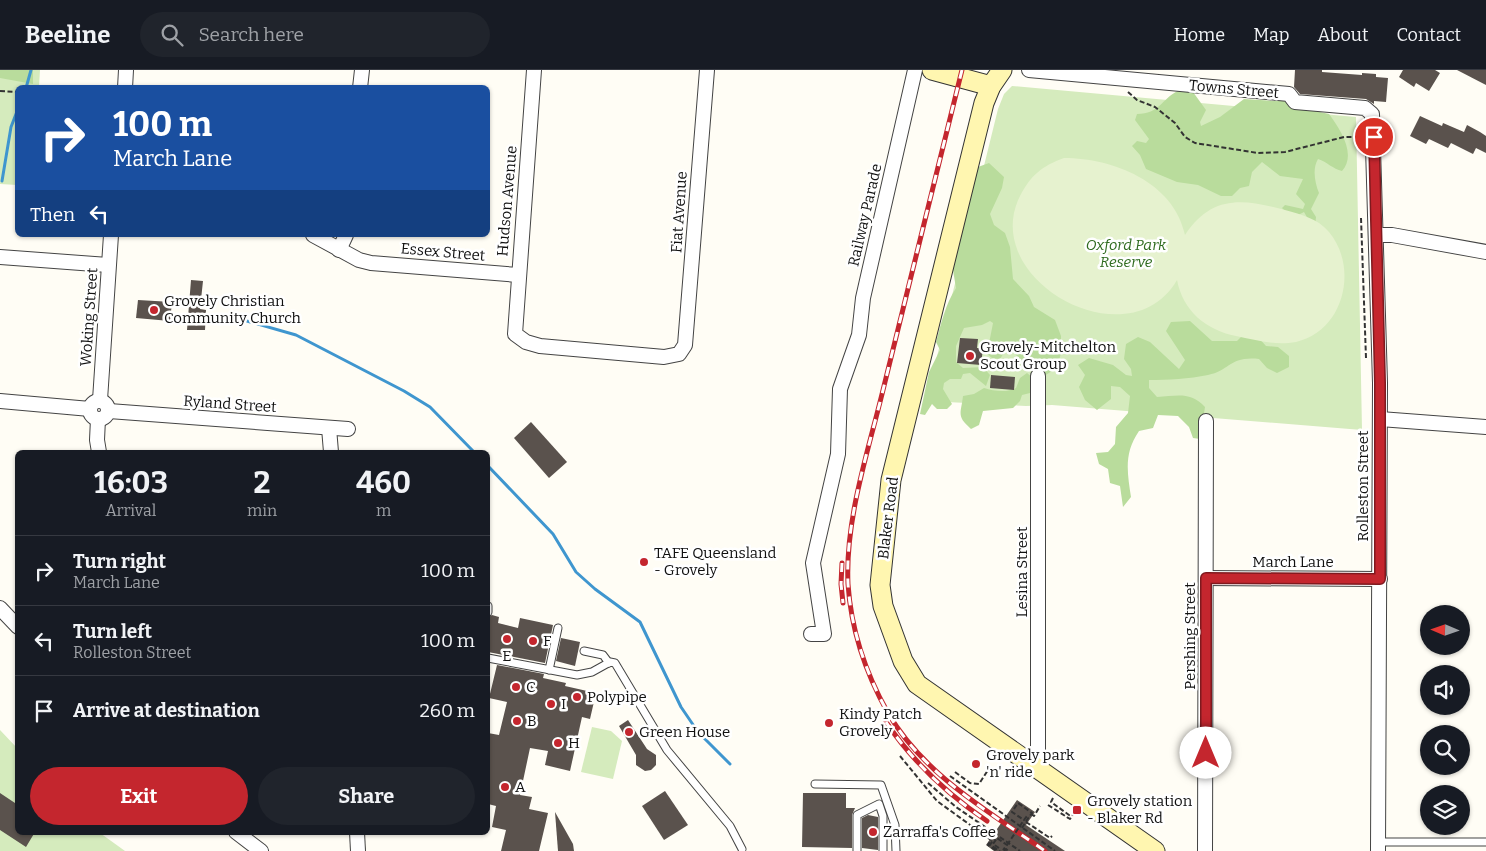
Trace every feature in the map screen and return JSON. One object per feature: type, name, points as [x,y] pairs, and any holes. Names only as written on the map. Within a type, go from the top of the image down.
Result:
[{"type":"street","points":[[125,85],[126,70]]},
{"type":"street","points":[[360,85],[362,70]]},
{"type":"street","name":"Hudson Avenue","points":[[515,334],[534,70]]},
{"type":"street","name":"Fiat Avenue","points":[[515,334],[526,342],[540,346],[664,357],[679,354],[685,345],[707,70]]},
{"type":"street","name":"Railway Parade","points":[[811,634],[824,634],[813,563],[838,454],[840,389],[846,367],[859,335],[863,298],[915,70]]},
{"type":"street","points":[[932,70],[991,86]]},
{"type":"street","name":"Blaker Road","points":[[1002,70],[991,86],[984,103],[891,480],[880,585],[883,606],[902,660],[917,684],[1155,851]]},
{"type":"street","name":"Towns Street","points":[[1029,70],[1290,94],[1295,102],[1365,108],[1371,111],[1374,121]]},
{"type":"street","name":"Rolleston Street","points":[[1374,121],[1380,419],[1378,847]]},
{"type":"street","points":[[1376,235],[1392,235],[1486,252]]},
{"type":"street","name":"Woking Street","points":[[99,450],[97,440],[108,265],[112,237]]},
{"type":"street","name":"Essex Street","points":[[316,237],[359,260],[371,263],[518,275]]},
{"type":"street","points":[[339,250],[345,237]]},
{"type":"street","points":[[0,257],[108,265]]},
{"type":"street","name":"Lesina Street","points":[[1034,767],[1038,760],[1038,376]]},
{"type":"street","name":"Ryland Street","points":[[0,401],[348,430]]},
{"type":"street","points":[[1380,419],[1486,427]]},
{"type":"street","name":"Pershing Street","points":[[1205,851],[1206,421]]},
{"type":"street","points":[[329,428],[331,450]]},
{"type":"street","name":"March Lane","points":[[1206,578],[1380,579]]},
{"type":"street","points":[[0,608],[15,624]]},
{"type":"street","points":[[240,835],[261,851]]},
{"type":"street","points":[[357,835],[358,851]]},
{"type":"lane","points":[[550,670],[558,628]]},
{"type":"lane","points":[[584,651],[603,655],[609,663]]},
{"type":"lane","points":[[490,658],[584,675],[609,663],[615,663],[668,750],[730,826],[742,849]]},
{"type":"lane","points":[[815,784],[881,785],[895,825],[896,851]]},
{"type":"lane","points":[[857,851],[857,815],[879,804],[883,816],[883,851]]},
{"type":"lane","points":[[1378,847],[1486,842]]},
{"type":"path","points":[[1126,79],[1126,90],[1133,98],[1155,107],[1175,123],[1185,137],[1195,143],[1258,152],[1284,152],[1344,137],[1374,137]]},
{"type":"path","points":[[0,91],[15,92]]},
{"type":"path","points":[[1361,215],[1365,353],[1368,364]]},
{"type":"path","points":[[900,756],[937,801],[991,840],[988,845],[1002,850]]},
{"type":"path","points":[[955,772],[970,783],[980,784],[988,770]]},
{"type":"path","points":[[950,776],[1056,851]]},
{"type":"path","points":[[928,783],[956,807],[1020,851]]},
{"type":"path","points":[[1065,818],[1069,814],[1051,802],[1054,798],[1074,813]]},
{"type":"path","points":[[1031,814],[1018,803],[1012,812],[1050,838],[1052,836]]},
{"type":"path","points":[[1048,805],[1070,820],[1077,809]]},
{"type":"path","points":[[1022,828],[1027,816],[1029,817],[1031,814],[1034,816],[1040,806]]},
{"type":"path","points":[[1002,850],[1025,821]]},
{"type":"path","points":[[996,835],[990,845],[1002,850]]},
{"type":"path","points":[[1002,850],[993,844],[997,838],[1007,845]]},
{"type":"green space","points":[[0,70],[40,70],[39,85],[15,85],[15,185],[0,184]]},
{"type":"green space","points":[[0,70],[33,70],[33,84],[0,78]]},
{"type":"green space","name":"Oxford Park Reserve","points":[[1012,86],[1356,117],[1362,430],[1052,405],[1026,406],[926,401],[998,109],[1004,94]]},
{"type":"green space","points":[[1178,91],[1193,92],[1206,110],[1200,122],[1201,126],[1220,117],[1244,99],[1274,101],[1279,98],[1302,108],[1329,114],[1342,134],[1348,157],[1342,171],[1318,159],[1316,163],[1315,176],[1319,193],[1311,209],[1316,217],[1315,226],[1312,226],[1304,212],[1292,218],[1282,208],[1285,205],[1303,209],[1305,204],[1296,194],[1303,179],[1280,176],[1262,162],[1252,172],[1249,186],[1240,188],[1232,196],[1221,196],[1198,185],[1177,182],[1146,169],[1140,155],[1132,146],[1137,141],[1146,143],[1149,139],[1135,120],[1137,114],[1151,112]]},
{"type":"green space","points":[[1064,158],[1083,159],[1121,168],[1155,187],[1179,216],[1185,235],[1206,212],[1230,203],[1242,202],[1270,206],[1314,220],[1329,232],[1338,247],[1343,263],[1344,280],[1342,296],[1335,312],[1326,325],[1312,336],[1296,342],[1281,343],[1236,336],[1206,324],[1190,310],[1180,291],[1177,280],[1155,304],[1126,314],[1095,312],[1065,301],[1039,281],[1020,256],[1013,227],[1020,196],[1028,182],[1049,164]]},
{"type":"green space","points":[[989,163],[1004,177],[1002,188],[990,214],[994,225],[1005,233],[1010,247],[1013,279],[1029,296],[1034,307],[1055,320],[1061,336],[1061,353],[1057,368],[1044,376],[1027,369],[1013,351],[1005,351],[1000,359],[992,358],[987,354],[993,323],[990,321],[982,325],[964,328],[956,346],[956,362],[963,368],[983,367],[990,375],[986,386],[970,373],[963,374],[961,379],[950,379],[944,383],[943,389],[952,404],[947,409],[937,409],[932,404],[925,415],[920,414],[929,372],[940,350],[936,342],[942,321],[956,288],[952,264],[978,167]]},
{"type":"green space","points":[[1190,321],[1212,341],[1237,341],[1245,333],[1257,336],[1266,346],[1278,347],[1289,356],[1289,367],[1277,373],[1267,368],[1259,359],[1249,359],[1235,362],[1208,375],[1149,380],[1149,388],[1157,397],[1188,397],[1205,407],[1200,439],[1193,438],[1189,427],[1178,416],[1158,415],[1153,428],[1139,431],[1131,447],[1128,462],[1131,497],[1123,507],[1120,486],[1110,483],[1108,469],[1099,464],[1096,453],[1108,452],[1115,444],[1116,427],[1128,413],[1130,396],[1120,387],[1111,386],[1111,399],[1097,410],[1085,400],[1079,387],[1085,375],[1078,365],[1089,358],[1113,365],[1126,375],[1132,376],[1131,369],[1124,359],[1126,344],[1138,337],[1150,342],[1179,369],[1185,360],[1166,331],[1171,322]]},
{"type":"green space","points":[[1027,373],[1033,378],[1034,386],[1030,393],[1022,395],[1020,401],[1013,408],[983,411],[979,425],[971,429],[963,421],[961,414],[963,396],[974,394],[984,388],[1000,391],[1012,390],[1016,388],[1020,378]]},
{"type":"green space","points":[[592,727],[611,731],[622,741],[613,779],[581,772]]},
{"type":"green space","points":[[0,730],[15,746],[15,835],[103,835],[125,851],[0,851]]},
{"type":"building","points":[[1295,70],[1322,70],[1322,72],[1362,75],[1362,73],[1376,74],[1376,77],[1388,78],[1386,102],[1374,101],[1374,104],[1366,99],[1300,94],[1294,87]]},
{"type":"building","points":[[1403,70],[1435,70],[1440,73],[1429,91],[1416,83],[1414,87],[1399,77]]},
{"type":"building","points":[[1457,70],[1486,70],[1486,85]]},
{"type":"building","points":[[1420,116],[1442,126],[1443,123],[1464,132],[1467,125],[1480,132],[1486,136],[1486,153],[1476,148],[1473,154],[1451,143],[1448,148],[1429,139],[1426,144],[1410,136]]},
{"type":"building","points":[[191,280],[203,281],[200,309],[206,310],[205,330],[187,330]]},
{"type":"building","name":"Grovely Christian Community Church","points":[[138,300],[172,302],[170,321],[136,318]]},
{"type":"building","name":"Grovely-Mitchelton Scout Group","points":[[960,338],[978,339],[977,348],[983,348],[981,365],[957,363]]},
{"type":"building","points":[[991,375],[1015,377],[1014,390],[990,388]]},
{"type":"building","points":[[531,422],[567,462],[549,478],[514,438]]},
{"type":"building","name":"F","points":[[490,616],[499,617],[498,623],[518,628],[520,618],[553,625],[545,663],[490,652]]},
{"type":"building","points":[[561,638],[580,642],[575,666],[556,661]]},
{"type":"building","points":[[497,665],[544,674],[543,678],[566,683],[565,686],[596,693],[590,719],[582,717],[570,771],[545,765],[548,751],[530,748],[520,795],[532,797],[529,809],[548,813],[539,851],[501,851],[506,830],[492,827],[496,806],[490,804],[490,733],[499,735],[507,702],[490,698]]},
{"type":"building","points":[[628,720],[647,749],[656,755],[656,765],[651,770],[645,771],[636,765],[636,755],[619,726]]},
{"type":"building","points":[[665,791],[688,825],[664,840],[642,806]]},
{"type":"building","points":[[0,793],[15,803],[15,835],[33,835],[26,847],[0,830]]},
{"type":"building","points":[[803,793],[846,793],[846,808],[855,808],[852,815],[852,848],[802,847]]},
{"type":"building","points":[[1017,800],[1035,812],[1026,825],[1065,851],[994,851],[986,845]]},
{"type":"building","points":[[555,812],[573,844],[574,851],[558,851]]},
{"type":"building","name":"Zarraffa's Coffee","points":[[868,815],[878,817],[878,850],[862,848],[862,818]]},
{"type":"waterway","points":[[27,85],[31,70]]},
{"type":"waterway","points":[[2,181],[11,127],[15,117]]},
{"type":"waterway","points":[[226,315],[296,335],[404,391],[430,407],[472,450]]},
{"type":"waterway","points":[[490,468],[553,534],[576,572],[595,589],[640,622],[681,707],[698,732],[730,764]]},
{"type":"railway","points":[[962,70],[859,484],[850,534],[848,584],[852,618],[866,667],[888,713],[903,735],[938,773],[980,806],[1045,851]]},
{"type":"railway","points":[[842,563],[841,584],[843,603]]},
{"type":"railway","points":[[886,722],[919,764],[958,800],[987,821]]},
{"type":"place","name":"Grovely Christian Community Church","points":[[154,310]]},
{"type":"place","name":"Grovely-Mitchelton Scout Group","points":[[970,356]]},
{"type":"place","name":"TAFE Queensland - Grovely","points":[[644,562]]},
{"type":"place","name":"E","points":[[507,639]]},
{"type":"place","name":"F","points":[[533,641]]},
{"type":"place","name":"C","points":[[516,687]]},
{"type":"place","name":"Polypipe","points":[[577,697]]},
{"type":"place","name":"I","points":[[551,704]]},
{"type":"place","name":"B","points":[[517,721]]},
{"type":"place","name":"Kindy Patch Grovely","points":[[829,723]]},
{"type":"place","name":"Green House","points":[[629,732]]},
{"type":"place","name":"H","points":[[558,743]]},
{"type":"place","name":"Grovely park 'n' ride","points":[[976,764]]},
{"type":"place","name":"A","points":[[505,787]]},
{"type":"place","name":"Grovely station - Blaker Rd","points":[[1077,810]]},
{"type":"place","name":"Zarraffa's Coffee","points":[[873,832]]},
{"type":"route","points":[[1206,753],[1206,578],[1380,579],[1380,383],[1374,137]]}]
